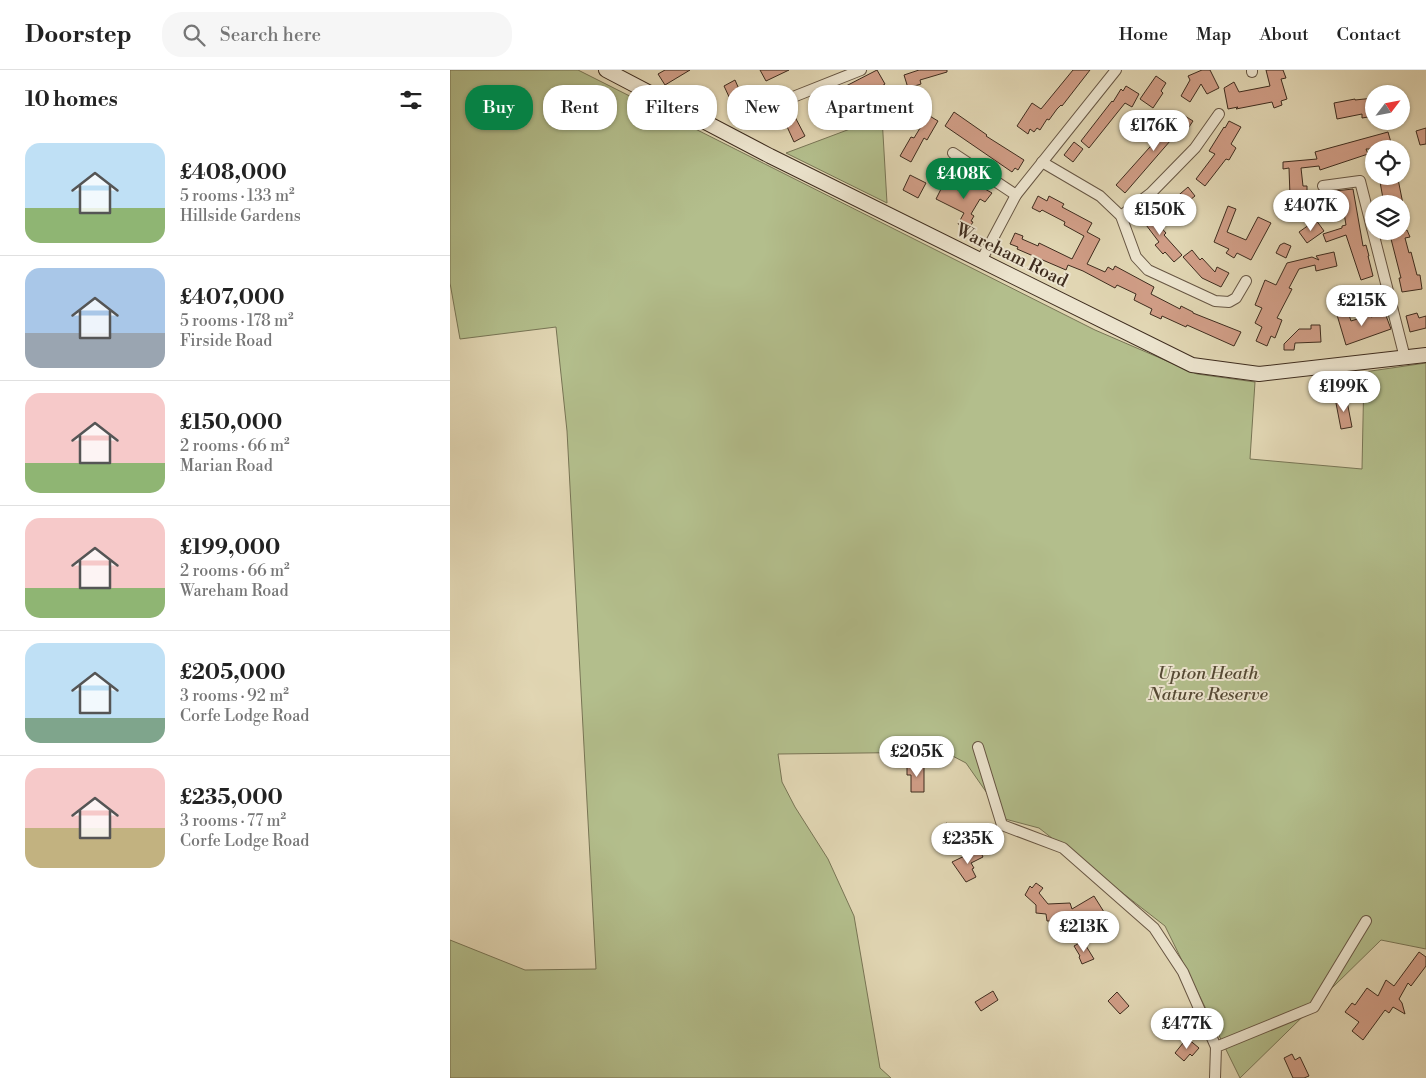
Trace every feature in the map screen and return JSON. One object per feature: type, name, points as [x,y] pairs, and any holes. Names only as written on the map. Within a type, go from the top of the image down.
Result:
[{"type":"street","name":"Wareham Road","points":[[606,70],[770,156],[1192,364],[1259,374],[1426,355]]},
{"type":"street","points":[[798,95],[861,70]]},
{"type":"street","points":[[981,261],[1016,195],[1116,70]]},
{"type":"street","points":[[1121,216],[1150,193],[1195,148],[1219,114]]},
{"type":"street","points":[[953,154],[1016,195]]},
{"type":"street","points":[[1042,162],[1100,196],[1121,216],[1136,257],[1148,270],[1215,300],[1229,302],[1236,298],[1246,280]]},
{"type":"street","points":[[1323,186],[1360,181],[1405,358]]},
{"type":"street","points":[[978,747],[1002,825],[1063,848],[1154,928],[1182,972],[1216,1047],[1215,1078]]},
{"type":"street","points":[[1216,1047],[1314,1007],[1366,921]]},
{"type":"green space","name":"Upton Heath Nature Reserve","points":[[450,70],[578,70],[608,85],[543,85],[543,130],[617,130],[617,90],[627,95],[627,130],[697,130],[1095,330],[1197,374],[1255,382],[1250,459],[1362,469],[1364,372],[1426,363],[1426,949],[1381,940],[1240,1078],[1165,926],[1039,828],[1005,819],[966,763],[945,752],[778,754],[782,782],[795,807],[828,859],[854,916],[880,1068],[891,1078],[450,1078],[450,940],[525,970],[596,969],[567,431],[556,327],[460,339],[450,283]]},
{"type":"green space","points":[[847,130],[883,130],[887,203],[786,153]]},
{"type":"building","points":[[665,70],[690,70],[665,85],[658,74]]},
{"type":"building","points":[[760,70],[789,70],[766,81]]},
{"type":"building","points":[[877,70],[885,84],[884,85],[848,85]]},
{"type":"building","points":[[919,70],[947,70],[947,72],[920,80],[921,84],[918,85],[907,85],[904,75]]},
{"type":"building","points":[[1073,70],[1090,70],[1062,106],[1057,109],[1049,120],[1047,119],[1040,130],[1037,128],[1034,132],[1030,129],[1028,134],[1017,126],[1032,103],[1041,109]]},
{"type":"building","points":[[1202,70],[1210,70],[1219,88],[1207,94],[1201,84],[1190,102],[1181,96],[1190,80],[1188,76]]},
{"type":"building","points":[[1266,70],[1283,70],[1286,78],[1281,79],[1287,99],[1281,101],[1282,105],[1274,108],[1272,102],[1228,109],[1224,88],[1234,82],[1239,92],[1270,86]]},
{"type":"building","points":[[1156,76],[1166,83],[1161,91],[1163,93],[1153,108],[1140,99]]},
{"type":"building","points":[[735,80],[737,85],[727,85],[727,92],[724,86]]},
{"type":"building","points":[[1126,86],[1139,94],[1132,107],[1125,103],[1089,148],[1081,141],[1113,102],[1121,89],[1123,91]]},
{"type":"building","points":[[1365,99],[1365,118],[1362,118],[1362,114],[1337,119],[1334,103]]},
{"type":"building","points":[[954,112],[986,136],[1024,160],[1018,170],[1015,168],[1012,172],[945,126]]},
{"type":"building","points":[[1180,113],[1193,121],[1187,130],[1185,128],[1180,135],[1177,133],[1125,193],[1116,185],[1166,129],[1169,131]]},
{"type":"building","points":[[932,117],[938,121],[927,140],[924,138],[911,162],[900,156],[911,137],[914,138],[919,130],[932,130]]},
{"type":"building","points":[[1229,121],[1241,127],[1231,144],[1236,148],[1229,160],[1226,159],[1205,186],[1196,179],[1215,154],[1209,151]]},
{"type":"building","points":[[798,123],[805,136],[794,142],[789,130],[798,130]]},
{"type":"building","points":[[1426,128],[1426,144],[1420,145],[1416,131]]},
{"type":"building","points":[[1388,132],[1390,140],[1365,140],[1365,155],[1320,170],[1319,166],[1301,168],[1303,186],[1307,186],[1307,195],[1290,196],[1289,168],[1283,169],[1283,162],[1317,159],[1315,152]]},
{"type":"building","points":[[1074,142],[1083,149],[1073,162],[1064,155]]},
{"type":"building","points":[[910,175],[926,183],[918,198],[903,190]]},
{"type":"building","points":[[969,180],[992,193],[985,202],[980,199],[971,214],[974,216],[971,221],[973,222],[968,230],[958,224],[964,213],[936,199],[944,183],[962,192]]},
{"type":"building","points":[[1381,185],[1399,185],[1401,195],[1382,195]]},
{"type":"building","points":[[1188,187],[1195,196],[1180,208],[1173,200]]},
{"type":"building","points":[[1353,189],[1363,246],[1366,245],[1373,276],[1361,280],[1346,235],[1326,242],[1323,234],[1346,225],[1343,207],[1338,208],[1335,191]]},
{"type":"building","points":[[1038,196],[1047,201],[1049,196],[1064,204],[1062,207],[1092,223],[1087,232],[1100,239],[1087,264],[1105,272],[1108,267],[1113,270],[1115,266],[1154,287],[1151,294],[1180,309],[1181,306],[1193,313],[1241,332],[1234,346],[1187,325],[1186,327],[1162,316],[1161,319],[1150,314],[1152,309],[1134,300],[1136,294],[1117,285],[1115,288],[1068,265],[1066,270],[1017,249],[1018,247],[1010,244],[1015,233],[1023,236],[1022,239],[1038,246],[1039,243],[1072,259],[1084,236],[1064,225],[1065,222],[1042,210],[1040,212],[1032,208]]},
{"type":"building","points":[[1228,206],[1236,209],[1227,232],[1246,240],[1258,217],[1271,223],[1251,260],[1237,253],[1234,258],[1226,253],[1229,249],[1214,242]]},
{"type":"building","points":[[1149,209],[1159,222],[1157,223],[1166,233],[1164,235],[1182,255],[1174,262],[1155,245],[1159,242],[1140,217]]},
{"type":"building","points":[[1316,220],[1324,231],[1307,243],[1299,232]]},
{"type":"building","points":[[1391,240],[1406,240],[1417,275],[1420,275],[1422,289],[1402,292],[1399,278],[1401,278]]},
{"type":"building","points":[[1284,243],[1291,246],[1286,258],[1276,253],[1280,245]]},
{"type":"building","points":[[1192,250],[1200,260],[1202,258],[1215,272],[1217,267],[1229,273],[1221,287],[1202,278],[1183,257]]},
{"type":"building","points":[[1334,252],[1337,266],[1316,271],[1315,265],[1299,269],[1289,288],[1292,289],[1277,318],[1282,320],[1275,338],[1271,336],[1267,346],[1256,341],[1262,327],[1255,323],[1262,308],[1255,305],[1265,280],[1276,285],[1287,263],[1312,257],[1319,260],[1316,256]]},
{"type":"building","points":[[1348,312],[1351,321],[1385,313],[1391,329],[1346,345],[1337,315]]},
{"type":"building","points":[[1417,313],[1419,318],[1426,316],[1426,328],[1410,332],[1406,316]]},
{"type":"building","points":[[1311,325],[1320,325],[1321,342],[1295,343],[1294,350],[1284,350],[1284,344],[1299,329],[1311,329]]},
{"type":"building","points":[[1346,396],[1352,427],[1341,429],[1335,398]]},
{"type":"building","points":[[907,766],[924,766],[924,792],[911,792],[911,775],[907,775]]},
{"type":"building","points":[[947,823],[950,828],[953,827],[959,839],[947,844],[940,826]]},
{"type":"building","points":[[979,849],[983,857],[971,863],[976,877],[966,882],[952,862]]},
{"type":"building","points":[[1036,883],[1043,888],[1039,893],[1048,904],[1070,903],[1072,909],[1094,896],[1109,920],[1095,928],[1085,912],[1073,920],[1047,921],[1046,914],[1036,913],[1036,905],[1025,895],[1030,886],[1032,888]]},
{"type":"building","points":[[1083,941],[1094,959],[1082,964],[1074,946]]},
{"type":"building","points":[[1419,952],[1426,957],[1426,966],[1411,986],[1408,983],[1399,999],[1405,1014],[1393,1007],[1389,1013],[1385,1010],[1363,1040],[1352,1031],[1359,1022],[1345,1012],[1352,1003],[1355,1005],[1367,988],[1378,996],[1386,980],[1394,986]]},
{"type":"building","points":[[993,991],[998,1000],[981,1011],[975,1002]]},
{"type":"building","points":[[1117,992],[1129,1006],[1120,1014],[1108,1001]]},
{"type":"building","points":[[1187,1038],[1199,1048],[1184,1061],[1175,1053]]},
{"type":"building","points":[[1292,1054],[1295,1060],[1300,1057],[1309,1076],[1293,1078],[1284,1058]]}]
